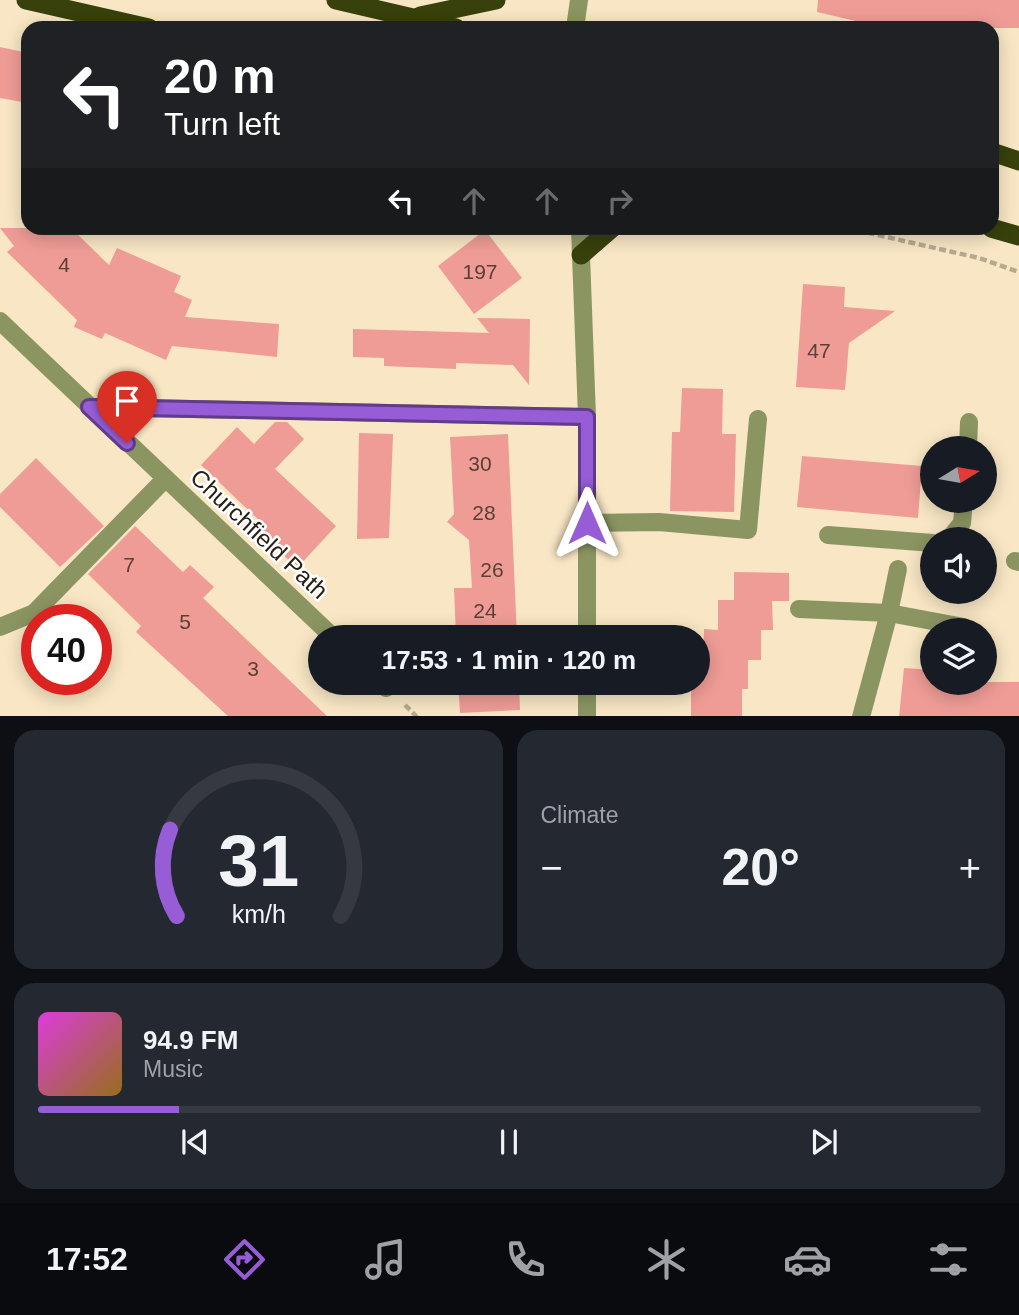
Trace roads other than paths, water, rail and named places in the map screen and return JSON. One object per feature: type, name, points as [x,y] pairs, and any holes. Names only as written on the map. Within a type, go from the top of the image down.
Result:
[{"type":"highway","points":[[26,0],[118,21]]},
{"type":"highway","points":[[336,0],[425,21]]},
{"type":"highway","points":[[412,18],[496,0]]},
{"type":"highway","points":[[999,154],[1019,161]]},
{"type":"highway","points":[[999,230],[1019,236]]},
{"type":"highway","points":[[581,255],[604,235]]},
{"type":"street","points":[[576,21],[579,0]]},
{"type":"street","points":[[580,235],[587,417],[587,625]]},
{"type":"street","name":"Churchfield Path","points":[[0,321],[320,625]]},
{"type":"street","points":[[89,407],[587,417]]},
{"type":"street","points":[[587,523],[659,522],[748,530],[758,419]]},
{"type":"street","points":[[969,436],[970,422]]},
{"type":"street","points":[[0,627],[34,613],[164,479]]},
{"type":"street","points":[[828,535],[920,542]]},
{"type":"street","points":[[861,716],[889,613],[902,541]]},
{"type":"street","points":[[799,610],[889,613],[920,619]]},
{"type":"street","points":[[587,695],[587,716]]}]
